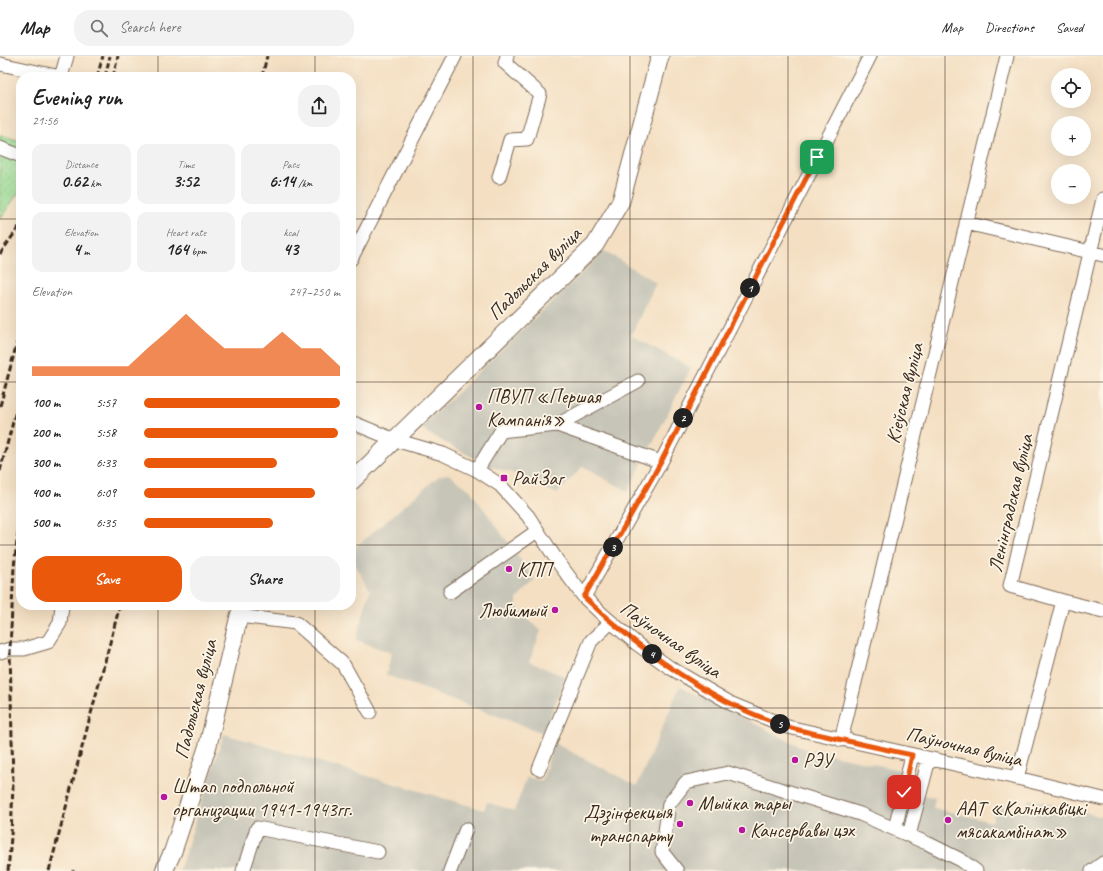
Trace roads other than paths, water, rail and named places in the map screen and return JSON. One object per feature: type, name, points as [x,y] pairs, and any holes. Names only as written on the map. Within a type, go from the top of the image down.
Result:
[{"type":"main road","name":"Падольская вуліца","points":[[356,477],[595,245],[621,201],[660,56]]},
{"type":"main road","name":"Падольская вуліца","points":[[164,871],[208,745],[241,610]]},
{"type":"street","points":[[62,72],[67,56]]},
{"type":"street","points":[[356,249],[455,56]]},
{"type":"street","points":[[499,177],[510,140],[527,138],[540,94],[505,63],[507,56]]},
{"type":"street","points":[[584,597],[661,462],[870,56]]},
{"type":"street","name":"Кіеўская вуліца","points":[[841,740],[1008,56]]},
{"type":"street","points":[[0,64],[38,72]]},
{"type":"street","points":[[0,148],[16,154]]},
{"type":"street","name":"Ленінградская вуліца","points":[[1063,601],[1010,586],[1097,253],[1103,199]]},
{"type":"street","points":[[966,224],[1097,253]]},
{"type":"street","points":[[477,470],[501,431],[557,425],[638,381]]},
{"type":"street","points":[[356,424],[395,440]]},
{"type":"street","points":[[557,425],[661,462]]},
{"type":"street","name":"Паўночная вуліца","points":[[395,440],[442,454],[477,470],[500,485],[528,516],[558,562],[584,597],[637,644],[669,667],[732,704],[788,727],[1017,778],[1103,799]]},
{"type":"street","points":[[450,592],[537,531]]},
{"type":"street","points":[[1017,778],[1063,601],[1103,611]]},
{"type":"street","points":[[0,652],[10,649],[24,649],[48,642],[60,623],[61,610]]},
{"type":"street","points":[[241,610],[296,623],[344,664],[370,712]]},
{"type":"street","points":[[539,770],[591,641],[611,622]]},
{"type":"street","points":[[895,829],[912,755]]},
{"type":"street","points":[[909,835],[929,759]]},
{"type":"street","points":[[677,871],[662,852],[669,804],[686,782],[728,773],[860,814],[927,843],[961,860],[976,871]]},
{"type":"street","points":[[243,871],[257,828],[378,852]]},
{"type":"street","points":[[450,871],[466,829]]},
{"type":"street","points":[[1092,871],[1103,863]]},
{"type":"railway","points":[[98,72],[103,56]]},
{"type":"railway","points":[[106,72],[110,56]]},
{"type":"railway","points":[[114,72],[118,56]]},
{"type":"railway","points":[[263,72],[267,56]]},
{"type":"railway","points":[[0,254],[16,231]]},
{"type":"railway","points":[[0,406],[16,347]]},
{"type":"railway","points":[[0,471],[16,411]]},
{"type":"railway","points":[[8,871],[13,784],[10,649],[16,550]]},
{"type":"railway","points":[[49,871],[119,610]]},
{"type":"place","name":"ПВУП «Першая Кампанія»","points":[[479,407]]},
{"type":"place","name":"РайЗаг","points":[[504,478]]},
{"type":"place","name":"КПП","points":[[509,569]]},
{"type":"place","name":"Любимый","points":[[555,610]]},
{"type":"place","name":"РЭУ","points":[[795,760]]},
{"type":"place","name":"Штап подпольной организации 1941-1943гг.","points":[[164,797]]},
{"type":"place","name":"Мыйка тары","points":[[690,803]]},
{"type":"place","name":"ААТ «Калінкавіцкі мясакамбінат»","points":[[948,820]]},
{"type":"place","name":"Дэзінфекцыя транспарту","points":[[680,824]]},
{"type":"place","name":"Кансервавы цэх","points":[[742,830]]}]
